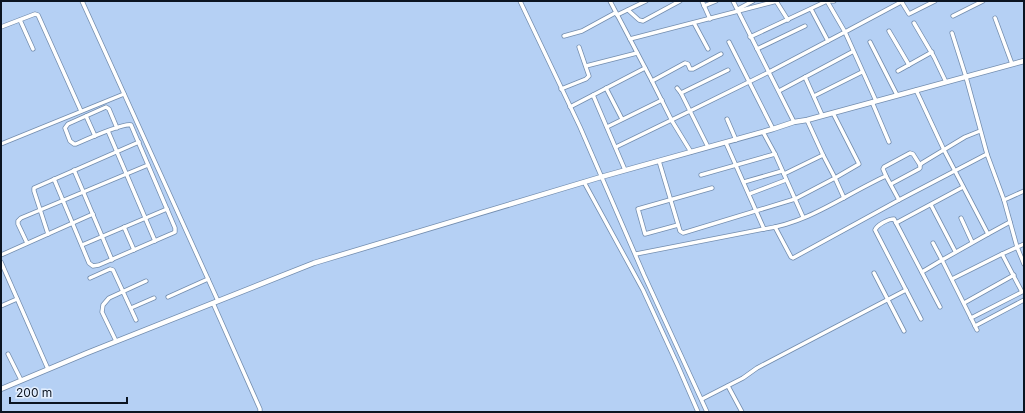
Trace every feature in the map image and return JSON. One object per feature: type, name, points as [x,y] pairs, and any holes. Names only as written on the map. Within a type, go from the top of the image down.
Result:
[{"type":"street","points":[[82,1],[208,278],[216,302],[260,412]]},
{"type":"street","points":[[520,1],[570,107],[707,412]]},
{"type":"street","points":[[610,1],[672,121],[691,152]]},
{"type":"street","points":[[564,36],[582,31],[646,1]]},
{"type":"street","points":[[628,10],[639,20],[643,21],[680,1]]},
{"type":"street","points":[[702,1],[710,19]]},
{"type":"street","points":[[704,6],[716,1]]},
{"type":"street","points":[[733,1],[794,122]]},
{"type":"street","points":[[738,10],[753,1]]},
{"type":"street","points":[[630,39],[777,1],[788,20]]},
{"type":"street","points":[[750,37],[827,1],[834,1]]},
{"type":"street","points":[[827,1],[845,32],[874,102],[888,142]]},
{"type":"street","points":[[616,147],[672,121],[769,72],[902,1],[909,14],[935,1]]},
{"type":"street","points":[[971,1],[973,6]]},
{"type":"street","points":[[953,16],[984,1]]},
{"type":"street","points":[[811,9],[828,41]]},
{"type":"street","points":[[1,27],[35,14],[39,16],[81,111]]},
{"type":"street","points":[[995,18],[1012,64]]},
{"type":"street","points":[[20,20],[33,49]]},
{"type":"street","points":[[914,22],[932,52],[946,82]]},
{"type":"street","points":[[694,23],[708,49]]},
{"type":"street","points":[[757,49],[805,26]]},
{"type":"street","points":[[889,31],[909,65]]},
{"type":"street","points":[[952,33],[966,77],[987,154],[1004,200],[1017,247],[1024,264]]},
{"type":"street","points":[[729,42],[750,81],[773,130]]},
{"type":"street","points":[[870,42],[897,96]]},
{"type":"street","points":[[561,90],[588,78],[589,75],[579,46]]},
{"type":"street","points":[[586,66],[637,52]]},
{"type":"street","points":[[779,91],[852,52]]},
{"type":"street","points":[[898,71],[932,52]]},
{"type":"street","points":[[652,81],[685,64],[688,64],[690,69],[693,69],[721,54]]},
{"type":"street","points":[[1,389],[116,341],[314,263],[625,170],[773,130],[794,122],[807,120],[1024,61]]},
{"type":"street","points":[[570,107],[645,68]]},
{"type":"street","points":[[681,93],[728,70]]},
{"type":"street","points":[[814,96],[862,72]]},
{"type":"street","points":[[805,76],[822,115]]},
{"type":"street","points":[[606,88],[622,119]]},
{"type":"street","points":[[677,88],[681,93],[708,147]]},
{"type":"street","points":[[916,90],[944,150],[988,234]]},
{"type":"street","points":[[1,144],[124,94]]},
{"type":"street","points":[[593,95],[625,170]]},
{"type":"street","points":[[607,127],[662,100]]},
{"type":"street","points":[[54,179],[72,224],[91,265],[99,265],[112,260],[175,232],[167,209],[131,125],[127,124],[117,128],[73,144],[70,142],[65,126],[108,108],[117,128]]},
{"type":"street","points":[[659,161],[678,225],[683,233],[795,199],[855,168],[858,162],[833,113]]},
{"type":"street","points":[[86,116],[95,136]]},
{"type":"street","points":[[727,119],[736,140]]},
{"type":"street","points":[[807,120],[844,198]]},
{"type":"street","points":[[108,131],[154,241]]},
{"type":"street","points":[[891,184],[920,169],[920,165],[944,150],[966,137],[980,131]]},
{"type":"street","points":[[763,132],[775,154],[803,217]]},
{"type":"street","points":[[48,234],[34,188],[139,142]]},
{"type":"street","points":[[726,143],[764,229]]},
{"type":"street","points":[[899,200],[882,169],[910,153],[913,154],[920,165]]},
{"type":"street","points":[[701,175],[775,154]]},
{"type":"street","points":[[775,227],[791,257],[793,258],[987,154]]},
{"type":"street","points":[[744,182],[783,173],[823,155]]},
{"type":"street","points":[[26,243],[18,221],[63,200],[148,165]]},
{"type":"street","points":[[74,170],[112,260]]},
{"type":"street","points":[[636,254],[775,227],[803,217],[886,176]]},
{"type":"street","points":[[749,194],[786,180]]},
{"type":"street","points":[[584,182],[642,290],[698,412]]},
{"type":"street","points":[[896,224],[964,187]]},
{"type":"street","points":[[678,225],[644,234],[638,209],[712,188]]},
{"type":"street","points":[[1004,200],[1024,191]]},
{"type":"street","points":[[931,205],[955,252]]},
{"type":"street","points":[[82,245],[167,209]]},
{"type":"street","points":[[1,254],[93,214]]},
{"type":"street","points":[[921,319],[875,229],[878,226],[892,218],[894,219],[940,307]]},
{"type":"street","points":[[961,218],[972,242]]},
{"type":"street","points":[[922,272],[972,242],[1010,222]]},
{"type":"street","points":[[124,227],[134,250]]},
{"type":"street","points":[[932,244],[952,279],[977,330]]},
{"type":"street","points":[[952,279],[1024,244]]},
{"type":"street","points":[[971,318],[1023,293],[1002,254]]},
{"type":"street","points":[[1,262],[48,369]]},
{"type":"street","points":[[90,278],[112,269],[136,320]]},
{"type":"street","points":[[874,273],[904,331]]},
{"type":"street","points":[[964,303],[1014,275]]},
{"type":"street","points":[[168,297],[208,278]]},
{"type":"street","points":[[116,341],[102,308],[106,300],[146,281]]},
{"type":"street","points":[[702,399],[728,386],[757,368],[906,290]]},
{"type":"street","points":[[131,308],[154,298]]},
{"type":"street","points":[[1,306],[17,299]]},
{"type":"street","points":[[975,326],[1024,300]]},
{"type":"street","points":[[8,354],[21,380]]},
{"type":"street","points":[[728,386],[742,412]]}]
